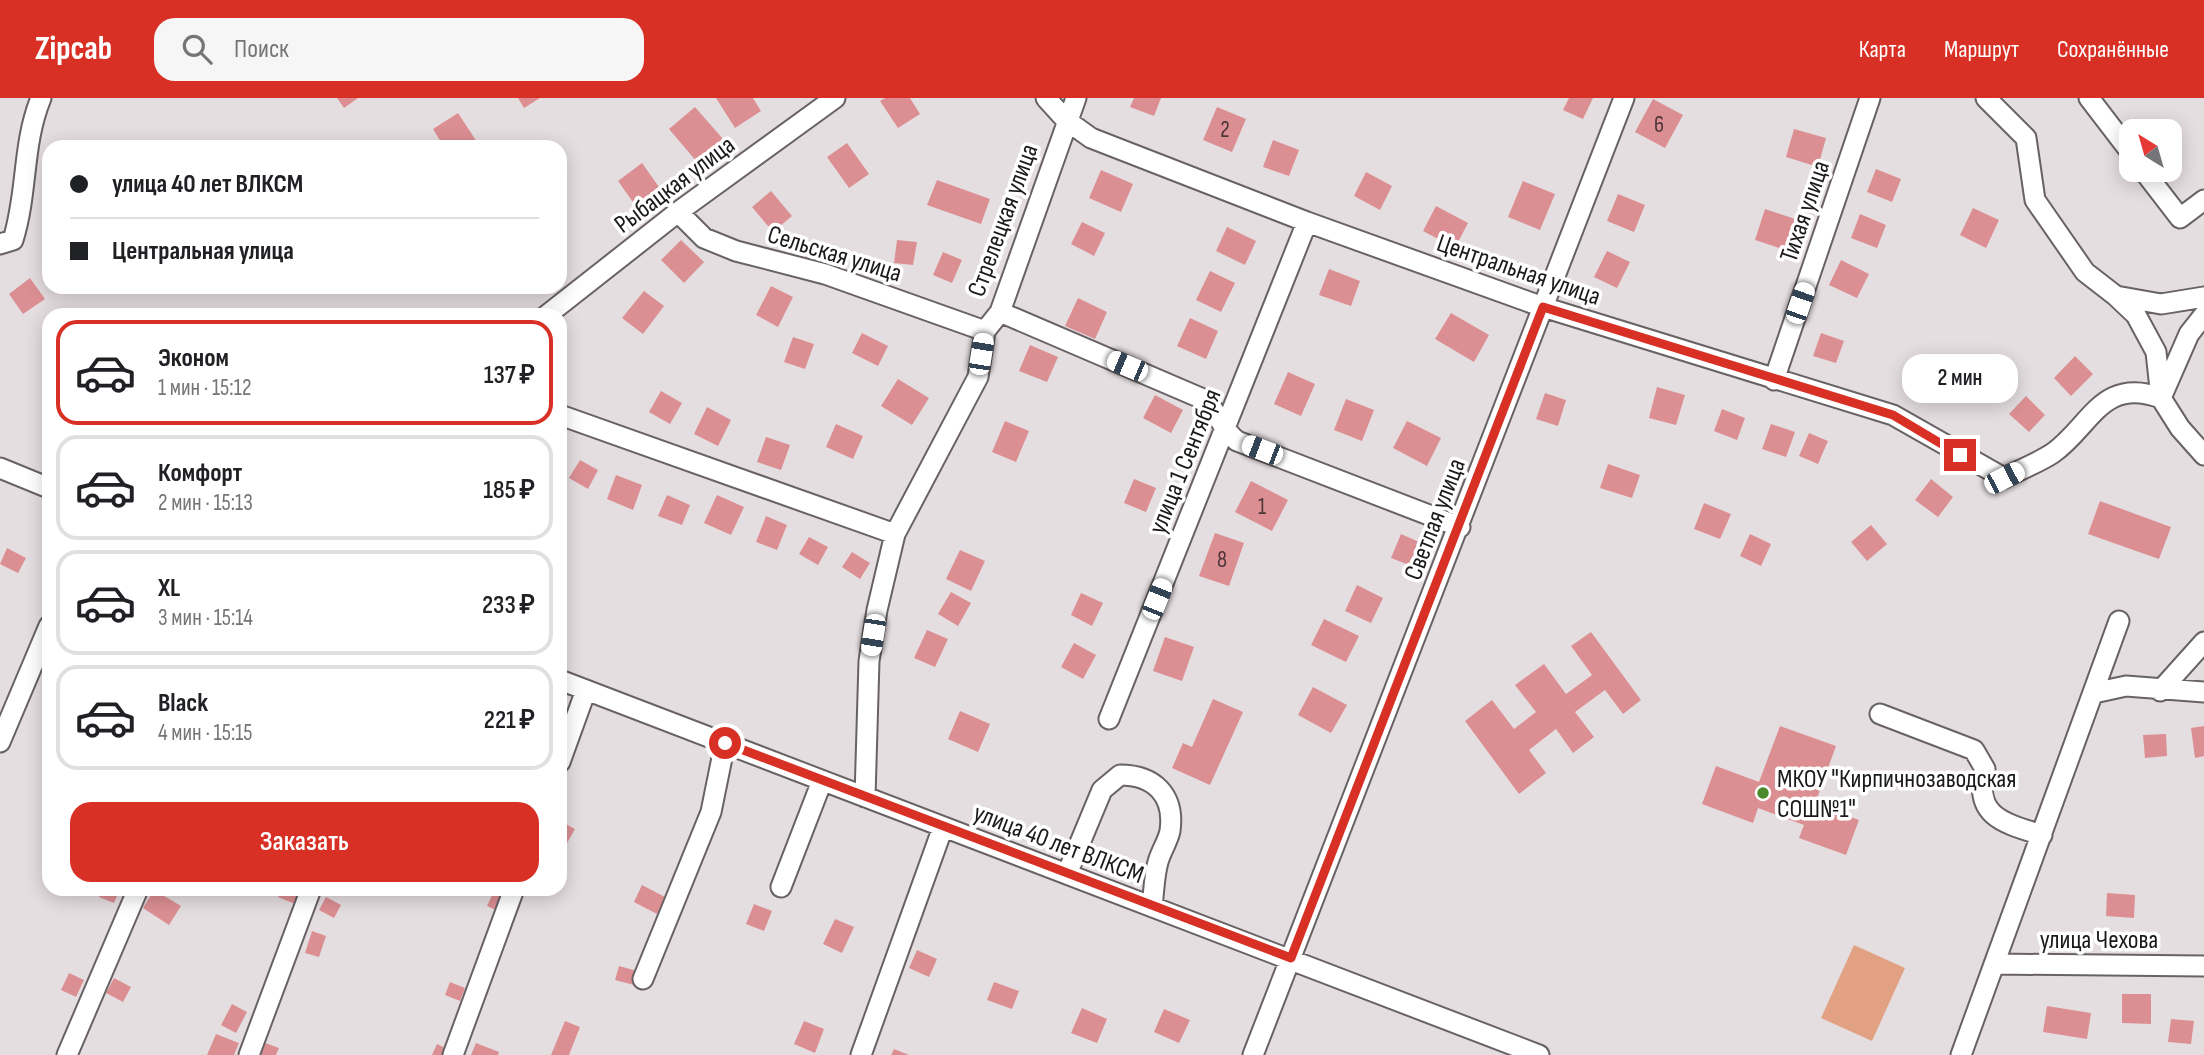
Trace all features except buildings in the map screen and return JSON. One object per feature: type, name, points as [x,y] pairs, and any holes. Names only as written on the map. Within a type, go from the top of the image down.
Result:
[{"type":"street","points":[[0,244],[13,240],[23,206],[29,127],[41,98]]},
{"type":"street","name":"Рыбацкая улица","points":[[556,308],[678,212],[835,98]]},
{"type":"street","name":"Центральная улица","points":[[1046,98],[1066,120],[1091,138],[1307,222],[1543,307],[1893,415],[2004,478],[2054,452],[2096,409],[2115,394],[2146,393],[2161,398]]},
{"type":"street","name":"Стрелецкая улица","points":[[865,797],[869,660],[877,610],[895,534],[978,377],[985,331],[1000,312],[1076,98]]},
{"type":"street","name":"Светлая улица","points":[[1253,1055],[1460,527],[1623,98]]},
{"type":"street","name":"Тихая улица","points":[[1774,380],[1870,98]]},
{"type":"street","points":[[1986,98],[2026,138],[2035,200],[2085,272],[2136,315],[2156,352],[2161,398],[2180,428],[2204,455]]},
{"type":"street","points":[[2089,98],[2119,137]]},
{"type":"street","points":[[2152,182],[2180,218],[2204,200]]},
{"type":"street","name":"Сельская улица","points":[[678,212],[704,238],[736,251],[825,274],[985,331]]},
{"type":"street","name":"улица 1 Сентября","points":[[1108,719],[1307,222]]},
{"type":"street","points":[[2116,296],[2161,304],[2204,297]]},
{"type":"street","points":[[1000,312],[1203,399],[1218,412],[1225,431],[1237,441],[1460,527]]},
{"type":"street","points":[[2161,398],[2189,334],[2204,316]]},
{"type":"street","points":[[567,417],[895,534]]},
{"type":"street","points":[[0,468],[42,485]]},
{"type":"street","points":[[1961,1055],[2119,621]]},
{"type":"street","points":[[2160,691],[2204,642]]},
{"type":"street","points":[[0,742],[42,643]]},
{"type":"street","name":"улица 40 лет ВЛКСМ","points":[[567,683],[1539,1055]]},
{"type":"street","points":[[2094,693],[2126,686],[2160,691],[2204,692]]},
{"type":"street","points":[[567,743],[586,690]]},
{"type":"street","points":[[1880,714],[1974,750],[1985,769],[1980,788],[1987,810],[2006,824],[2042,835]]},
{"type":"street","points":[[643,979],[711,813],[725,743]]},
{"type":"street","points":[[1067,874],[1102,790],[1120,775],[1140,775],[1156,784],[1171,809],[1169,832],[1158,864],[1152,906]]},
{"type":"street","points":[[781,887],[822,780]]},
{"type":"street","points":[[861,1055],[943,827]]},
{"type":"street","points":[[67,1055],[135,896]]},
{"type":"street","points":[[249,1055],[308,896]]},
{"type":"street","points":[[453,1055],[511,896]]},
{"type":"street","name":"улица Чехова","points":[[1994,964],[2204,966]]},
{"type":"shaded area","points":[[1854,945],[1905,968],[1872,1041],[1821,1018]]},
{"type":"place","name":"МКОУ \"Кирпичнозаводская СОШ№1\"","points":[[1763,793]]},
{"type":"route","points":[[725,743],[916,818],[1291,958],[1543,307],[1893,415],[1960,455]]}]
